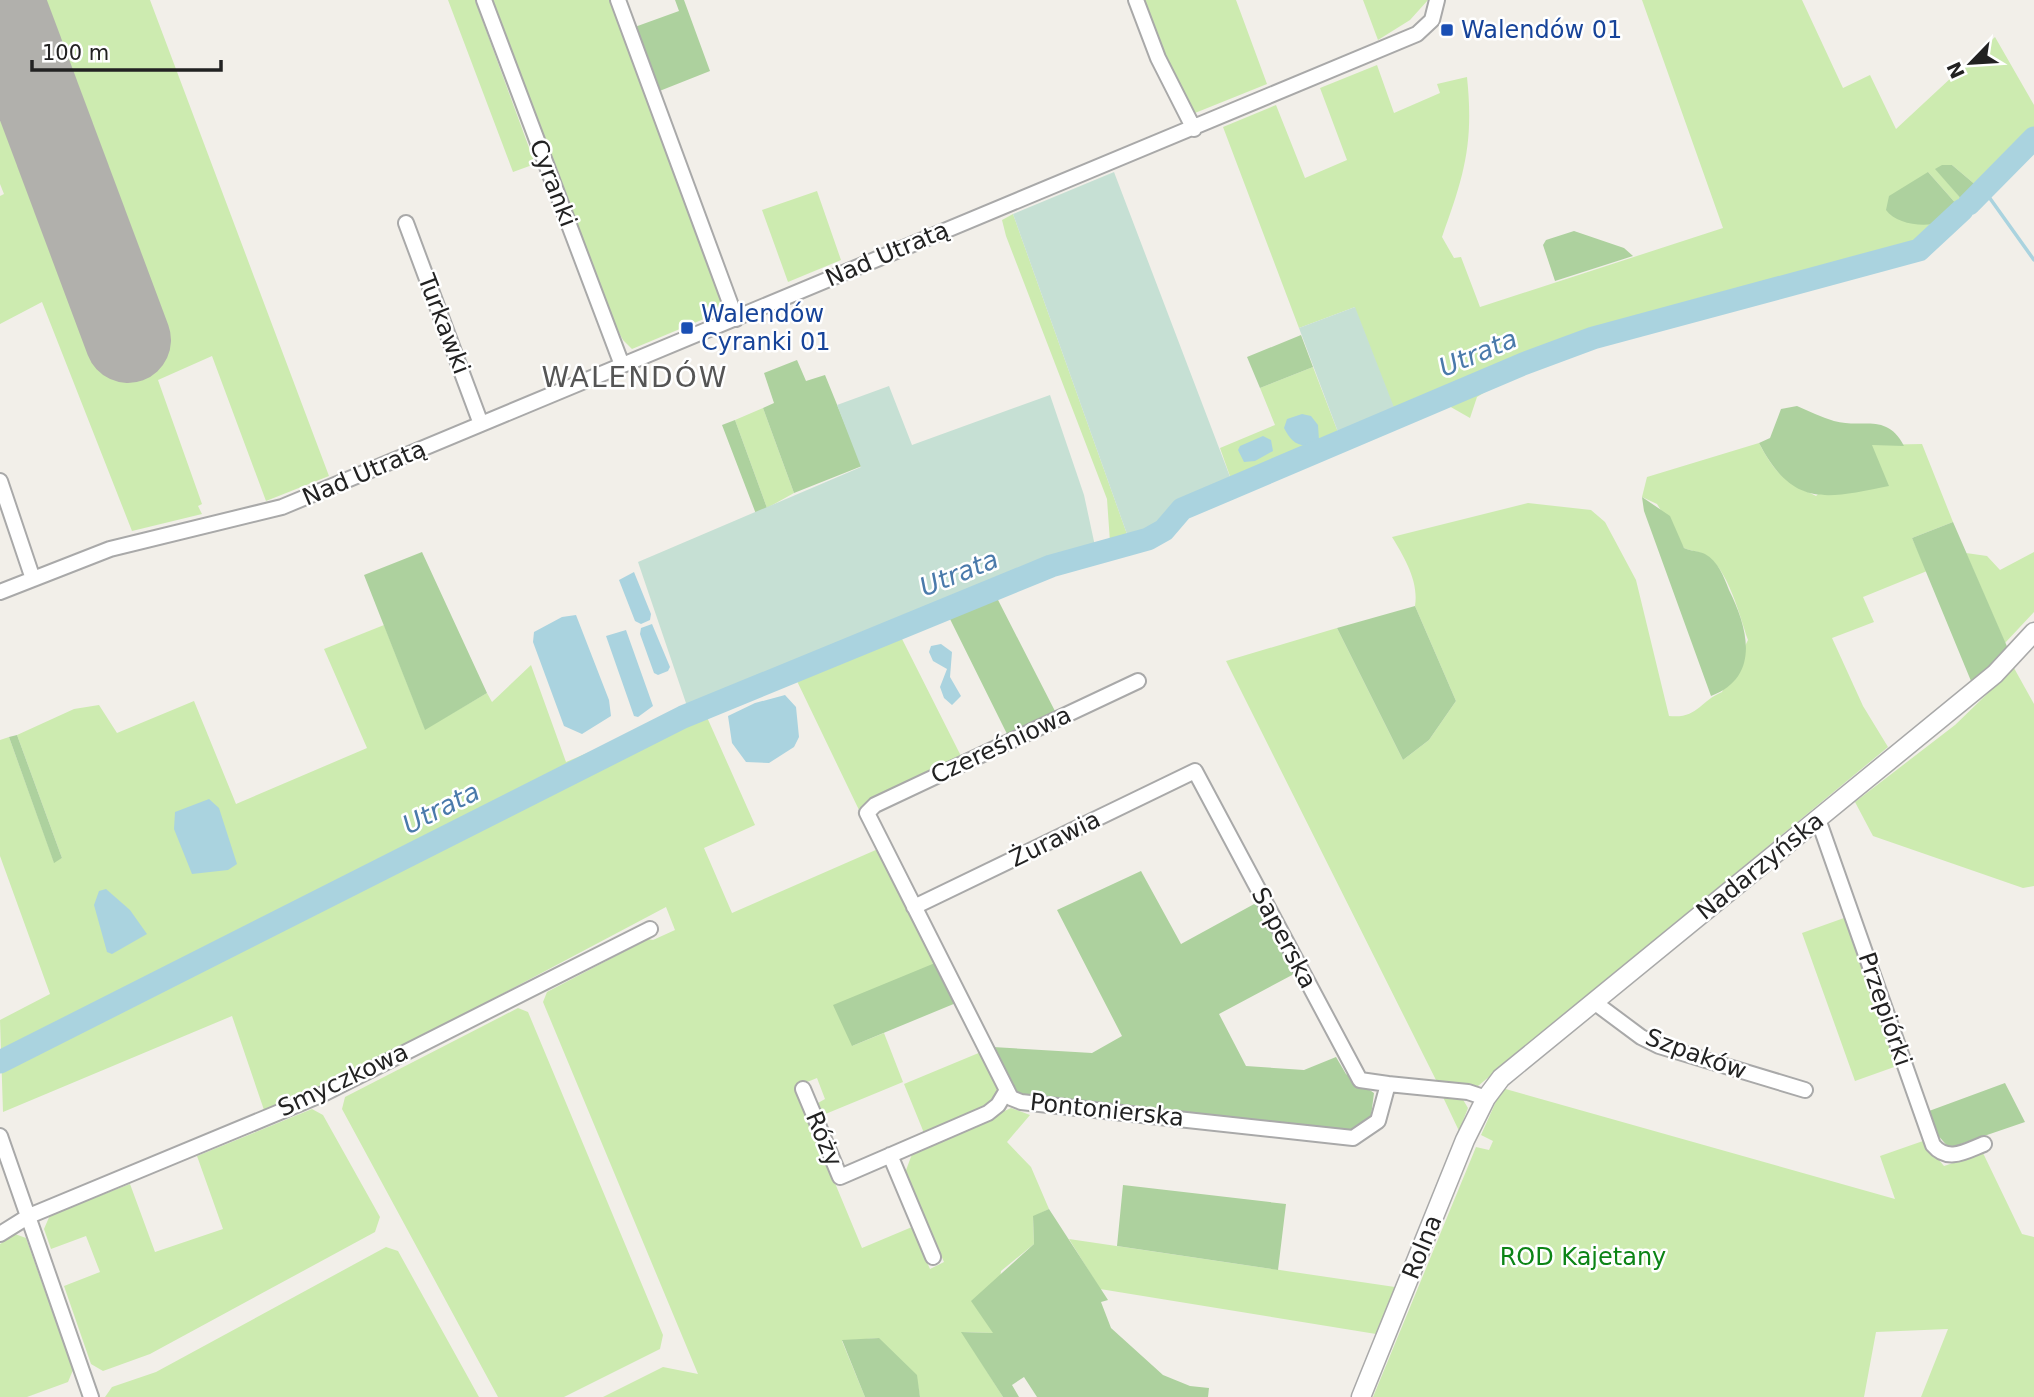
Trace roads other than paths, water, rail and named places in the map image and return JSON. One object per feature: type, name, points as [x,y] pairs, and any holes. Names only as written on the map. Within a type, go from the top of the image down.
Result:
[{"type":"street","name":"Cyranki","points":[[484,0],[622,365]]},
{"type":"street","points":[[618,0],[736,319]]},
{"type":"street","points":[[1136,0],[1158,58],[1194,129]]},
{"type":"street","name":"Nad Utratą","points":[[0,592],[110,549],[282,507],[1418,34],[1432,20],[1437,0]]},
{"type":"street","name":"Turkawki","points":[[406,223],[481,424]]},
{"type":"street","points":[[0,481],[33,579]]},
{"type":"street","name":"Nadarzyńska","points":[[1486,1098],[1501,1078],[1995,674],[2034,632]]},
{"type":"street","name":"Czereśniowa","points":[[867,813],[875,805],[1138,681]]},
{"type":"street","name":"Żurawia","points":[[915,907],[1195,771]]},
{"type":"street","name":"Saperska","points":[[1195,771],[1360,1080],[1388,1084]]},
{"type":"street","name":"Pontonierska","points":[[867,813],[1011,1098],[1021,1102],[1353,1138],[1378,1121],[1388,1084]]},
{"type":"street","name":"Przepiórki","points":[[1818,819],[1933,1145],[1939,1152],[1954,1155],[1984,1143]]},
{"type":"street","name":"Smyczkowa","points":[[0,1234],[29,1216],[323,1094],[650,929]]},
{"type":"street","name":"Szpaków","points":[[1594,1002],[1641,1037],[1659,1046],[1805,1090]]},
{"type":"street","points":[[1388,1084],[1468,1092],[1486,1098]]},
{"type":"street","name":"Róży","points":[[803,1089],[840,1177],[988,1113],[998,1105],[1007,1090]]},
{"type":"street","name":"Rolna","points":[[1361,1397],[1465,1140],[1486,1098]]},
{"type":"street","points":[[0,1136],[91,1397]]},
{"type":"street","points":[[890,1155],[933,1257]]},
{"type":"water","points":[[1302,414],[1311,416],[1318,425],[1319,440],[1308,445],[1294,442],[1284,428],[1287,419]]},
{"type":"water","points":[[1263,436],[1271,440],[1273,451],[1255,461],[1244,462],[1238,450],[1240,446]]},
{"type":"water","points":[[634,572],[651,614],[650,620],[641,624],[635,621],[619,580]]},
{"type":"water","points":[[576,615],[609,700],[611,716],[582,734],[564,726],[533,642],[534,632],[562,617]]},
{"type":"water","points":[[652,624],[670,667],[668,671],[658,675],[654,673],[640,634],[641,628]]},
{"type":"water","points":[[626,630],[653,706],[638,717],[634,716],[606,636]]},
{"type":"water","points":[[941,644],[952,652],[950,677],[961,696],[952,705],[944,698],[940,687],[947,669],[933,661],[929,652],[931,646]]},
{"type":"water","points":[[785,695],[796,707],[799,737],[794,747],[769,763],[746,762],[732,743],[728,716],[755,703]]},
{"type":"water","points":[[209,799],[219,808],[237,864],[228,870],[192,874],[174,829],[175,812]]},
{"type":"water","points":[[106,889],[130,910],[147,934],[112,954],[107,952],[94,905],[99,891]]},
{"type":"waterway","name":"Utrata","points":[[1969,204],[2034,138]]},
{"type":"waterway","points":[[1984,190],[2034,260]]},
{"type":"waterway","name":"Utrata","points":[[0,1062],[683,717],[1051,566],[1148,539],[1164,530],[1182,509],[1523,364],[1593,338],[1919,250],[1962,210]]},
{"type":"place","name":"Walendów 01","points":[[1447,30]]},
{"type":"place","name":"Walendów Cyranki 01","points":[[687,328]]},
{"type":"district","name":"WALENDÓW","points":[[635,377]]},
{"type":"park label","name":"ROD Kajetany","points":[[1583,1257]]}]
